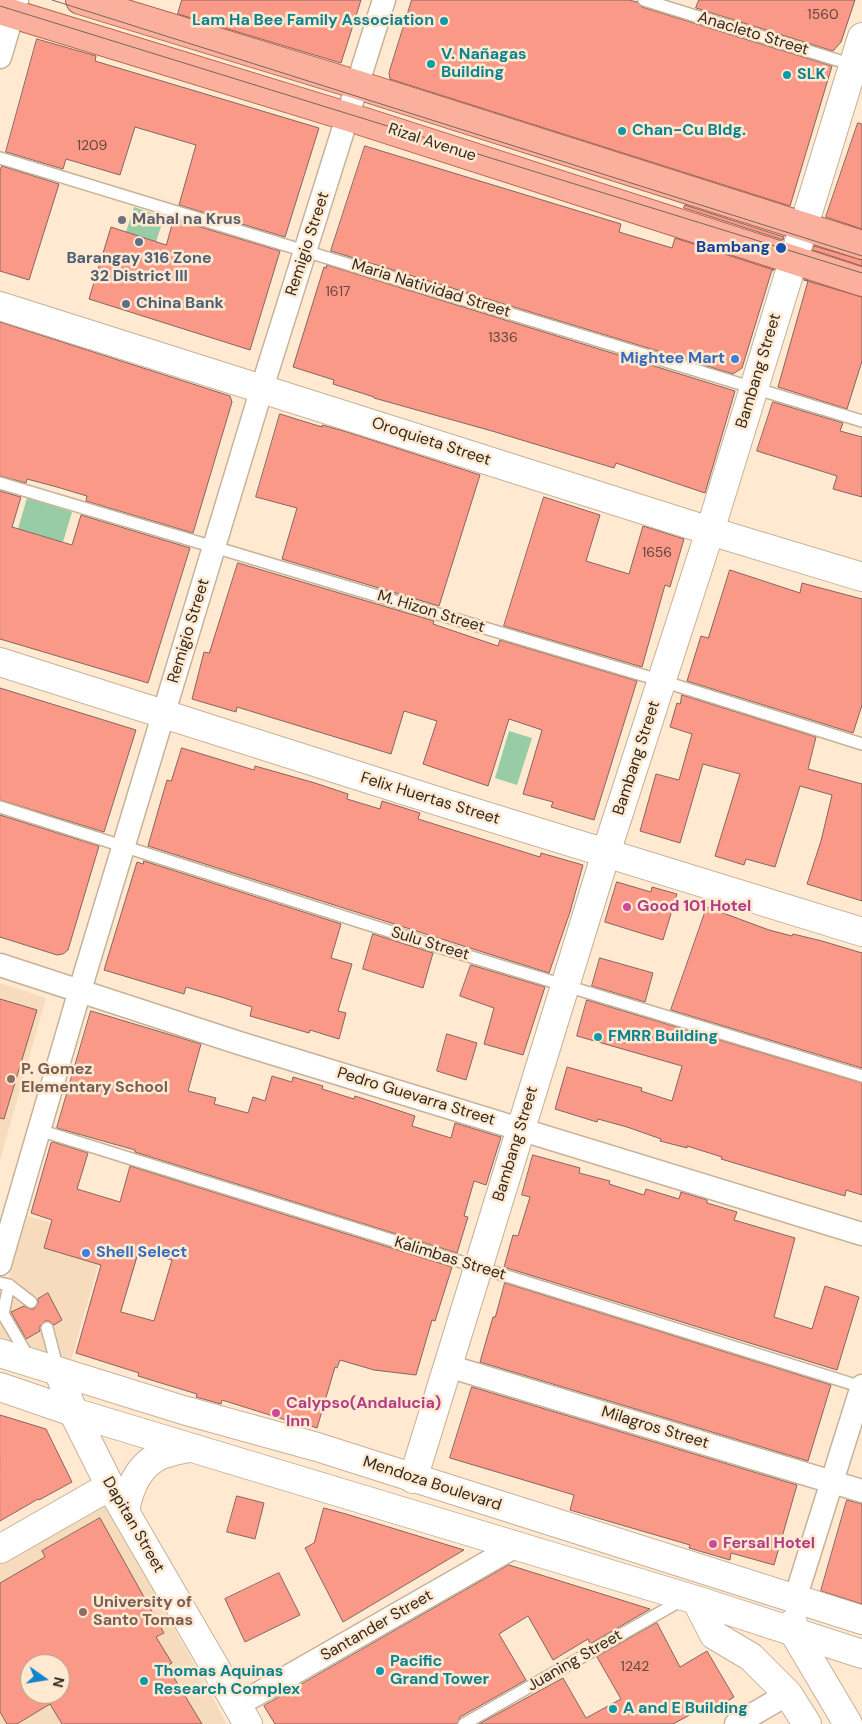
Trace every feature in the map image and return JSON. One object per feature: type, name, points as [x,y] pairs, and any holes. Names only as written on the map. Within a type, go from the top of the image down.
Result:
[{"type":"main road","name":"Rizal Avenue","points":[[80,0],[358,84],[862,245]]},
{"type":"main road","name":"Rizal Avenue","points":[[10,8],[862,282]]},
{"type":"street","name":"Remigio Street","points":[[0,1264],[38,1130],[262,388],[384,0]]},
{"type":"street","points":[[0,57],[10,8]]},
{"type":"street","name":"Bambang Street","points":[[413,1479],[565,985],[710,531],[803,227],[858,66],[862,37]]},
{"type":"street","name":"Oroquieta Street","points":[[0,306],[710,531],[862,577]]},
{"type":"street","name":"Felix Huertas Street","points":[[0,662],[606,854],[862,932]]},
{"type":"street","name":"Pedro Guevarra Street","points":[[0,965],[248,1046],[862,1234]]},
{"type":"street","name":"Mendoza Boulevard","points":[[0,1353],[183,1410],[317,1447],[862,1620]]},
{"type":"street","name":"Milagros Street","points":[[448,1366],[862,1491]]},
{"type":"street","name":"Dapitan Street","points":[[59,1372],[73,1412],[110,1486],[243,1715]]},
{"type":"street","points":[[848,1724],[793,1631],[795,1599],[862,1387]]},
{"type":"street","name":"Mendoza Boulevard","points":[[4,1392],[691,1599],[862,1654]]},
{"type":"street","points":[[125,1511],[129,1492],[136,1477],[146,1465],[160,1455],[188,1448]]},
{"type":"street","points":[[0,1549],[110,1486]]},
{"type":"street","name":"Santander Street","points":[[243,1715],[516,1546]]},
{"type":"street","points":[[691,1599],[714,1636],[750,1657],[788,1694],[808,1724]]},
{"type":"street","points":[[736,1724],[788,1694]]},
{"type":"lane","name":"Anacleto Street","points":[[644,0],[858,66]]},
{"type":"lane","name":"Maria Natividad Street","points":[[0,158],[862,421]]},
{"type":"lane","name":"M. Hizon Street","points":[[0,483],[662,681],[862,744]]},
{"type":"lane","name":"Sulu Street","points":[[0,807],[346,918],[862,1076]]},
{"type":"lane","name":"Kalimbas Street","points":[[38,1130],[862,1387]]},
{"type":"lane","points":[[31,1302],[5,1284],[1,1313],[33,1364]]},
{"type":"lane","points":[[47,1328],[59,1372]]},
{"type":"lane","name":"Juaning Street","points":[[464,1724],[691,1599]]},
{"type":"shaded area","name":"P. Gomez Elementary School","points":[[0,983],[46,998],[0,1160]]},
{"type":"shaded area","points":[[27,1216],[106,1238],[71,1360],[0,1337],[0,1307]]},
{"type":"shaded area","name":"University of Santo Tomas","points":[[103,1499],[227,1724],[0,1724],[0,1560]]},
{"type":"green space","points":[[134,207],[164,217],[156,242],[126,232]]},
{"type":"green space","points":[[27,498],[72,512],[63,542],[18,529]]},
{"type":"green space","points":[[509,731],[532,738],[517,785],[495,778]]},
{"type":"building","points":[[182,0],[361,0],[341,63],[178,14]]},
{"type":"building","points":[[412,0],[629,0],[637,2],[642,7],[832,66],[790,206],[390,79],[389,73]]},
{"type":"building","points":[[699,0],[855,0],[841,42],[833,51],[696,8]]},
{"type":"building","points":[[37,39],[96,56],[95,61],[319,128],[285,237],[179,205],[196,145],[135,127],[120,175],[66,159],[63,169],[6,152]]},
{"type":"building","points":[[858,123],[862,124],[862,229],[826,217]]},
{"type":"building","points":[[365,146],[621,224],[619,232],[672,248],[675,238],[774,270],[772,270],[742,368],[733,374],[331,251]]},
{"type":"building","points":[[2,166],[59,184],[29,280],[0,271],[0,172]]},
{"type":"building","points":[[685,205],[784,237],[783,240],[684,208]]},
{"type":"building","points":[[174,219],[280,251],[250,350],[89,299],[111,227],[166,245]]},
{"type":"building","points":[[814,246],[862,260],[862,266],[813,250]]},
{"type":"building","points":[[327,265],[735,391],[705,493],[616,463],[614,468],[374,398],[333,384],[334,380],[293,367],[324,267],[326,268]]},
{"type":"building","points":[[808,281],[862,297],[862,361],[847,409],[778,387]]},
{"type":"building","points":[[0,322],[230,396],[232,402],[193,533],[86,501],[87,496],[57,487],[27,479],[26,483],[0,476]]},
{"type":"building","points":[[773,402],[843,423],[840,431],[862,437],[862,497],[833,489],[837,476],[757,451]]},
{"type":"building","points":[[280,414],[322,427],[322,425],[347,432],[480,475],[439,606],[282,559],[297,508],[256,497]]},
{"type":"building","points":[[0,491],[21,497],[12,527],[72,545],[81,515],[190,548],[148,683],[0,639]]},
{"type":"building","points":[[544,497],[600,515],[586,561],[629,574],[643,526],[684,539],[670,587],[665,585],[642,667],[504,626]]},
{"type":"building","points":[[238,563],[434,621],[433,624],[498,646],[500,640],[637,681],[594,820],[551,807],[553,802],[523,794],[542,730],[509,719],[488,786],[423,764],[437,721],[404,711],[391,754],[237,707],[236,712],[192,699],[204,652],[209,653]]},
{"type":"building","points":[[730,570],[800,593],[802,583],[862,599],[862,705],[853,733],[687,681],[701,636],[708,638]]},
{"type":"building","points":[[0,688],[136,730],[104,832],[0,800]]},
{"type":"building","points":[[682,695],[816,737],[808,769],[862,784],[862,901],[807,884],[821,841],[832,795],[800,786],[775,867],[746,859],[744,865],[715,856],[740,774],[703,764],[680,843],[640,831],[656,774],[679,780],[692,734],[670,727],[677,703],[680,704]]},
{"type":"building","points":[[182,748],[254,770],[255,766],[315,783],[348,794],[347,799],[380,809],[382,801],[420,813],[418,819],[540,857],[541,853],[583,865],[570,912],[549,973],[148,846],[167,780],[171,781]]},
{"type":"building","points":[[0,815],[99,846],[68,950],[63,954],[57,955],[0,937]]},
{"type":"building","points":[[144,861],[341,924],[331,958],[352,964],[338,1011],[346,1013],[339,1039],[310,1030],[309,1033],[250,1016],[252,1007],[221,997],[186,987],[184,994],[104,970],[137,862],[143,864]]},
{"type":"building","points":[[617,882],[651,892],[652,887],[677,894],[663,940],[605,922]]},
{"type":"building","points":[[707,907],[769,930],[822,941],[862,953],[862,1068],[671,1010]]},
{"type":"building","points":[[373,934],[433,953],[423,988],[363,969]]},
{"type":"building","points":[[600,958],[653,973],[645,1002],[592,986]]},
{"type":"building","points":[[471,965],[545,987],[523,1055],[484,1044],[494,1008],[460,996]]},
{"type":"building","points":[[0,999],[37,1010],[4,1119],[0,1118]]},
{"type":"building","points":[[587,1000],[862,1083],[862,1195],[846,1190],[845,1196],[721,1159],[722,1157],[687,1146],[687,1148],[660,1141],[661,1139],[627,1127],[598,1119],[597,1122],[555,1109],[567,1067],[642,1088],[641,1091],[672,1101],[682,1066],[577,1036]]},
{"type":"building","points":[[91,1011],[201,1044],[188,1091],[216,1098],[214,1104],[248,1113],[253,1097],[265,1101],[272,1076],[292,1082],[293,1077],[323,1086],[322,1089],[354,1099],[355,1096],[415,1116],[412,1126],[451,1138],[455,1123],[501,1137],[486,1185],[474,1181],[464,1216],[468,1217],[457,1253],[135,1152],[135,1150],[57,1128]]},
{"type":"building","points":[[447,1034],[477,1043],[466,1080],[437,1071]]},
{"type":"building","points":[[51,1143],[88,1153],[77,1189],[120,1202],[130,1166],[452,1267],[435,1321],[432,1320],[416,1375],[374,1370],[340,1360],[337,1368],[335,1367],[317,1428],[222,1400],[221,1404],[196,1397],[197,1394],[138,1376],[139,1373],[76,1353],[101,1265],[44,1248],[52,1220],[31,1213]],"holes":[[[139,1251],[172,1260],[154,1321],[121,1312]]]},
{"type":"building","points":[[533,1155],[580,1168],[579,1173],[610,1181],[609,1184],[644,1195],[646,1189],[679,1199],[681,1192],[707,1200],[707,1203],[737,1212],[734,1220],[795,1238],[774,1317],[812,1329],[825,1286],[859,1297],[837,1370],[504,1267],[513,1235],[518,1236],[530,1197],[522,1195]]},
{"type":"building","points":[[505,1283],[831,1385],[808,1461],[480,1362]]},
{"type":"building","points":[[48,1293],[62,1320],[54,1325],[49,1321],[45,1321],[40,1326],[40,1331],[26,1339],[11,1312],[24,1306],[34,1309],[38,1299]]},
{"type":"building","points":[[472,1387],[797,1485],[774,1565],[731,1553],[730,1560],[689,1548],[690,1545],[570,1510],[574,1495],[450,1458]]},
{"type":"building","points":[[0,1415],[46,1429],[72,1482],[0,1521]]},
{"type":"building","points":[[237,1496],[264,1503],[255,1539],[227,1532]]},
{"type":"building","points":[[847,1500],[862,1504],[862,1604],[821,1591]]},
{"type":"building","points":[[324,1508],[464,1550],[343,1622],[305,1548],[314,1543]]},
{"type":"building","name":"University of Santo Tomas","points":[[100,1518],[164,1633],[156,1637],[172,1663],[167,1666],[202,1724],[62,1724],[50,1704],[17,1724],[7,1724],[0,1712],[0,1583],[45,1557],[42,1551]]},
{"type":"building","points":[[509,1565],[650,1609],[590,1644],[588,1639],[553,1660],[528,1616],[499,1634],[526,1680],[460,1717],[457,1724],[275,1724],[264,1706]]},
{"type":"building","points":[[279,1573],[300,1615],[245,1642],[225,1599]]},
{"type":"building","points":[[657,1623],[680,1667],[707,1651],[734,1697],[707,1714],[703,1708],[673,1724],[479,1724],[563,1678],[586,1718],[621,1699],[597,1657]]},
{"type":"tram line","points":[[52,0],[862,256]]},
{"type":"tram line","points":[[0,6],[862,273]]},
{"type":"place","name":"Lam Ha Bee Family Association","points":[[444,21]]},
{"type":"place","name":"V. Nañagas Building","points":[[431,64]]},
{"type":"place","name":"SLK","points":[[787,75]]},
{"type":"place","name":"Chan-Cu Bldg.","points":[[622,131]]},
{"type":"place","name":"Mahal na Krus","points":[[122,220]]},
{"type":"place","name":"Barangay 316 Zone 32 District III","points":[[139,242]]},
{"type":"place","name":"Bambang","points":[[781,248]]},
{"type":"place","name":"China Bank","points":[[126,304]]},
{"type":"place","name":"Mightee Mart","points":[[735,359]]},
{"type":"place","name":"Good 101 Hotel","points":[[627,907]]},
{"type":"place","name":"FMRR Building","points":[[598,1037]]},
{"type":"place","name":"P. Gomez Elementary School","points":[[11,1079]]},
{"type":"place","name":"Shell Select","points":[[86,1253]]},
{"type":"place","name":"Calypso(Andalucia) Inn","points":[[276,1413]]},
{"type":"place","name":"Fersal Hotel","points":[[713,1544]]},
{"type":"place","name":"University of Santo Tomas","points":[[83,1612]]},
{"type":"place","name":"Pacific Grand Tower","points":[[380,1671]]},
{"type":"place","name":"Thomas Aquinas Research Complex","points":[[144,1681]]},
{"type":"place","name":"A and E Building","points":[[613,1709]]}]
